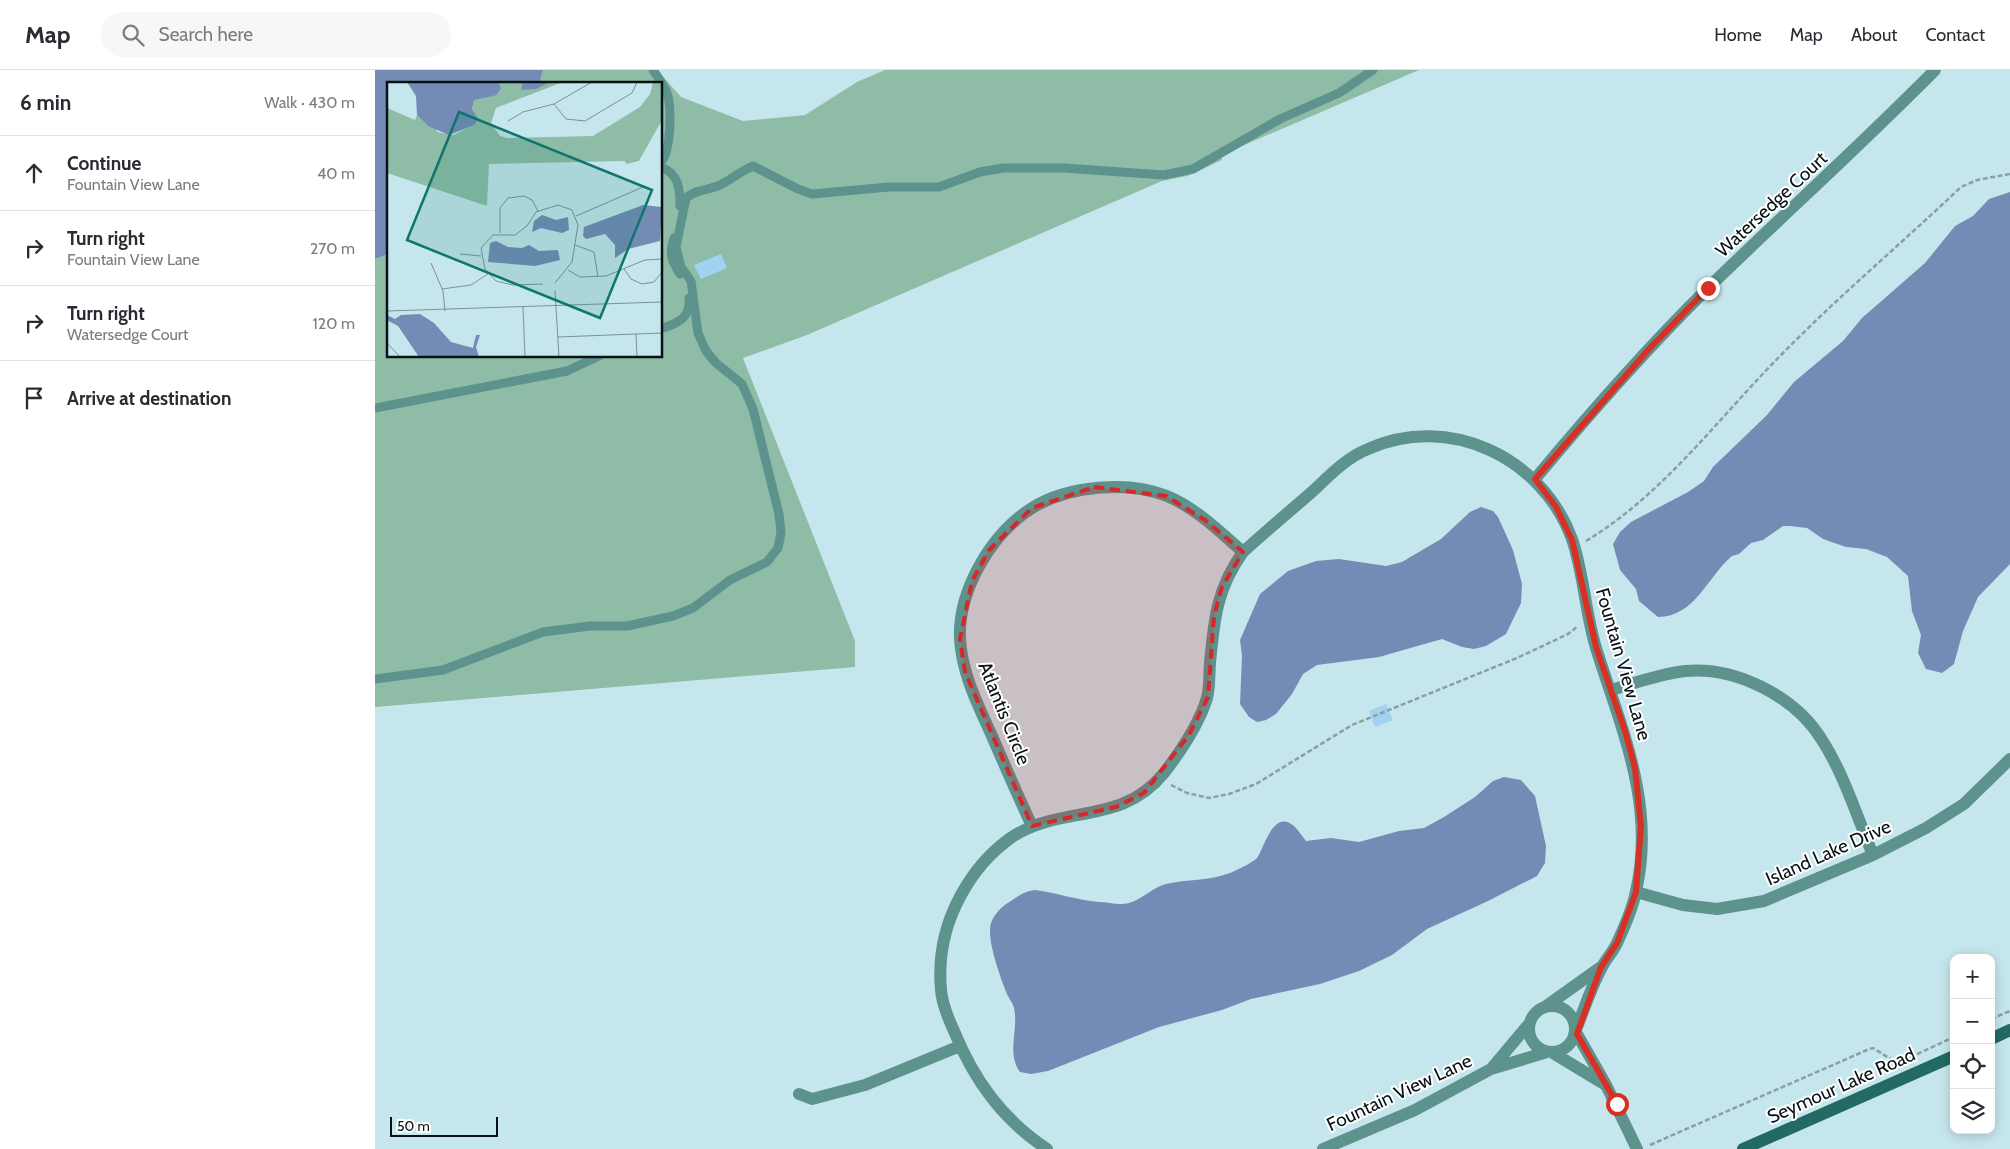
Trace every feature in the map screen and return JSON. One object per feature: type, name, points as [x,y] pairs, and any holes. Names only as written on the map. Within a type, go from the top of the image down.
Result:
[{"type":"street","name":"Watersedge Court","points":[[1535,479],[1588,416],[1701,295],[1861,145],[1935,70]]},
{"type":"street","name":"Fountain View Lane","points":[[1047,1149],[1026,1135],[1002,1112],[969,1065],[946,1013],[941,991],[943,941],[954,907],[985,857],[1032,826],[1052,819],[1116,807],[1144,794],[1160,776],[1189,736],[1207,697],[1214,616],[1222,587],[1243,552],[1346,461],[1368,449],[1398,439],[1427,437],[1458,439],[1483,446],[1513,463],[1535,479],[1556,507],[1573,545],[1588,619],[1635,768],[1641,826],[1636,892],[1617,943],[1601,967],[1577,1031]]},
{"type":"street","name":"Atlantis Circle","points":[[1032,826],[965,672],[960,639],[964,607],[971,582],[989,550],[1008,528],[1032,508],[1064,495],[1094,487],[1145,490],[1166,496],[1198,514],[1243,552]]},
{"type":"street","points":[[1611,690],[1651,678],[1685,671],[1718,672],[1745,678],[1768,690],[1803,718],[1822,738],[1873,855]]},
{"type":"street","name":"Island Lake Drive","points":[[1636,892],[1683,905],[1717,909],[1744,906],[1793,891],[1873,855],[1926,828],[1964,804],[2010,759]]},
{"type":"street","name":"Fountain View Lane","points":[[1545,1007],[1601,967]]},
{"type":"street","points":[[1605,1085],[1536,1046],[1530,1039],[1528,1025],[1536,1012],[1545,1007],[1554,1006],[1569,1012],[1577,1031],[1639,1149]]},
{"type":"street","name":"Fountain View Lane","points":[[1491,1069],[1528,1025]]},
{"type":"street","points":[[1995,1037],[2010,1030]]},
{"type":"street","points":[[1550,1053],[1563,1050],[1571,1044],[1577,1031]]},
{"type":"street","points":[[799,1094],[812,1098],[865,1085],[960,1046]]},
{"type":"street","name":"Fountain View Lane","points":[[1323,1149],[1415,1110],[1491,1069],[1550,1053]]},
{"type":"street","name":"Seymour Lake Road","points":[[1743,1149],[1950,1058]]},
{"type":"lane","points":[[653,70],[660,82]]},
{"type":"lane","points":[[375,680],[443,670],[543,632],[590,626],[627,626],[673,616],[693,608],[730,580],[767,562],[778,548],[781,533],[779,514],[753,410],[742,384],[730,376],[706,351],[698,333],[691,281],[681,267],[677,247],[686,198],[695,191],[721,185],[753,166],[791,186],[812,194],[889,187],[939,187],[980,172],[1003,168],[1064,168],[1164,175],[1193,169],[1280,119],[1339,93],[1373,70]]},
{"type":"lane","points":[[663,87],[667,94],[670,110],[667,153],[663,159]]},
{"type":"lane","points":[[663,168],[672,174],[680,186],[680,206],[670,251],[671,260],[686,282],[689,300],[688,313],[680,322],[663,328]]},
{"type":"lane","points":[[375,408],[567,371],[595,358]]},
{"type":"path","points":[[1573,545],[1587,541],[1614,522],[1656,486],[1784,352],[1961,187],[1977,180],[2010,174]]},
{"type":"path","points":[[1160,776],[1187,793],[1209,798],[1229,794],[1276,773],[1352,726],[1517,658],[1568,634],[1588,619]]},
{"type":"path","points":[[1995,1017],[2010,1010]]},
{"type":"path","points":[[1639,1149],[1867,1050],[1873,1048],[1894,1061],[1902,1062],[1950,1039]]},
{"type":"highlighted area","points":[[1094,487],[1166,496],[1205,520],[1243,552],[1222,587],[1214,616],[1208,697],[1189,735],[1144,793],[1116,807],[1032,826],[965,672],[960,639],[972,581],[989,550],[1032,508]]},
{"type":"green space","points":[[543,70],[657,70],[681,97],[743,121],[805,115],[857,82],[885,70],[1419,70],[1221,155],[1222,160],[1187,176],[1162,181],[807,335],[743,358],[855,641],[855,667],[375,707],[375,259],[387,255],[387,358],[663,358],[663,82],[540,82]]},
{"type":"water","points":[[375,70],[543,70],[540,82],[387,82],[387,255],[375,259]]},
{"type":"water","points":[[2010,192],[2010,564],[1978,597],[1963,631],[1954,664],[1942,673],[1926,669],[1918,653],[1921,635],[1912,611],[1908,576],[1887,557],[1866,549],[1846,547],[1823,539],[1807,528],[1783,526],[1763,540],[1751,543],[1739,554],[1732,556],[1723,564],[1691,603],[1671,615],[1658,617],[1639,601],[1636,589],[1620,570],[1613,544],[1620,532],[1631,522],[1688,492],[1704,481],[1713,467],[1767,415],[1794,382],[1843,341],[1862,318],[1925,263],[1955,226],[1973,216],[1989,199]]},
{"type":"water","points":[[1481,507],[1493,511],[1498,517],[1513,550],[1522,584],[1521,603],[1506,634],[1486,646],[1474,649],[1462,647],[1442,639],[1379,657],[1317,665],[1303,674],[1292,694],[1276,714],[1266,720],[1257,722],[1249,717],[1240,704],[1242,656],[1240,640],[1260,594],[1288,571],[1316,561],[1339,559],[1386,566],[1402,562],[1441,539],[1470,512]]},
{"type":"water","points":[[1504,777],[1521,780],[1535,796],[1546,846],[1545,863],[1537,876],[1427,929],[1392,955],[1359,971],[1320,984],[1251,999],[1222,1010],[1159,1027],[1048,1071],[1031,1074],[1020,1072],[1016,1065],[1013,1049],[1014,1008],[998,969],[992,949],[990,930],[996,913],[1019,896],[1028,891],[1035,890],[1091,901],[1125,904],[1139,899],[1161,886],[1174,882],[1222,876],[1252,862],[1257,858],[1270,832],[1280,822],[1287,822],[1294,826],[1306,841],[1331,838],[1359,842],[1399,831],[1424,828],[1475,797],[1493,781]]},
{"type":"building","points":[[721,254],[727,268],[701,279],[694,265]]},
{"type":"building","points":[[1386,704],[1393,720],[1375,727],[1369,711]]},
{"type":"route","points":[[1617,1104],[1577,1034],[1577,1027],[1601,967],[1617,943],[1636,892],[1641,826],[1635,768],[1625,731],[1596,647],[1587,614],[1572,540],[1556,507],[1535,479],[1582,423],[1649,349],[1708,288]]}]
